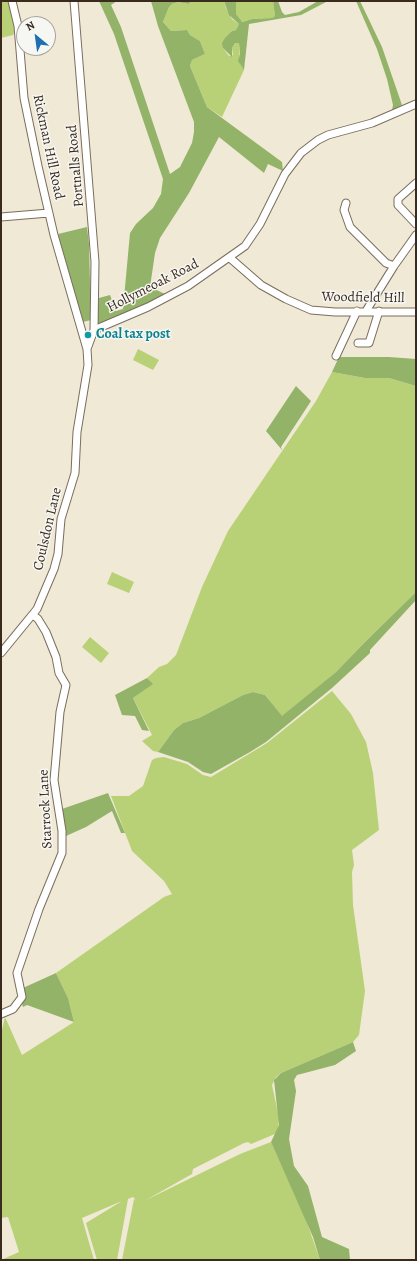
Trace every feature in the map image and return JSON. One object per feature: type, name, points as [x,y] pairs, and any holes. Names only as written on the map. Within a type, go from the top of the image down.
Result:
[{"type":"street","name":"Rickman Hill Road","points":[[12,1],[19,33],[24,98],[49,213],[83,334]]},
{"type":"street","name":"Portnalls Road","points":[[74,1],[93,219],[95,262],[94,330]]},
{"type":"street","name":"Hollymeoak Road","points":[[94,330],[148,307],[188,286],[230,258],[245,246],[260,224],[285,174],[301,153],[328,134],[372,123],[416,104]]},
{"type":"street","points":[[416,183],[396,198],[398,205],[416,224]]},
{"type":"street","points":[[346,203],[344,210],[350,227],[386,263],[394,266]]},
{"type":"street","points":[[1,217],[49,213]]},
{"type":"street","points":[[366,311],[394,266],[416,235]]},
{"type":"street","name":"Woodfield Hill","points":[[230,258],[261,285],[286,299],[311,310],[416,312]]},
{"type":"street","points":[[358,343],[369,342],[379,311]]},
{"type":"street","points":[[336,356],[357,312]]},
{"type":"street","name":"Coulsdon Lane","points":[[87,349],[94,330]]},
{"type":"street","name":"Coulsdon Lane","points":[[1,653],[33,615],[54,569],[58,554],[61,519],[75,473],[76,432],[87,370],[87,349],[83,334]]},
{"type":"street","name":"Starrock Lane","points":[[1,1014],[13,1009],[22,997],[17,979],[17,973],[39,909],[62,853],[62,831],[54,780],[60,712],[66,685],[59,673],[56,657],[46,632],[38,619],[33,615]]},
{"type":"green space","points":[[1,1],[9,1],[16,30],[13,35],[1,38]]},
{"type":"green space","points":[[99,1],[117,1],[111,5],[121,27],[170,174],[180,167],[192,143],[194,122],[158,26],[151,1],[191,1],[189,4],[178,2],[172,4],[169,7],[163,22],[171,31],[187,30],[190,35],[200,41],[205,54],[192,60],[190,66],[207,107],[282,162],[283,171],[268,164],[264,173],[219,137],[189,193],[160,238],[155,253],[150,287],[165,294],[146,305],[96,326],[99,298],[110,295],[116,311],[123,309],[130,233],[136,224],[153,208],[161,194],[163,179],[114,34]]},
{"type":"green space","points":[[191,1],[224,1],[232,19],[239,24],[236,30],[232,31],[229,35],[223,48],[229,56],[233,55],[232,48],[235,43],[239,43],[240,64],[244,70],[222,117],[207,107],[190,66],[192,60],[205,54],[200,41],[190,35],[187,30],[171,31],[163,22],[169,7],[172,4],[178,2],[189,4]]},
{"type":"green space","points":[[224,1],[236,1],[236,14],[242,22],[252,19],[272,18],[275,16],[273,1],[278,1],[282,12],[285,15],[299,12],[318,1],[328,1],[301,15],[249,24],[244,70],[238,61],[240,54],[239,43],[235,43],[232,48],[232,57],[223,48],[222,43],[225,38],[232,31],[236,30],[239,24],[229,15]]},
{"type":"green space","points":[[236,1],[273,1],[275,16],[272,18],[252,19],[241,22],[236,14]]},
{"type":"green space","points":[[356,1],[360,1],[382,47],[402,105],[392,110],[393,105],[387,79],[377,49]]},
{"type":"green space","points":[[87,227],[89,244],[91,320],[83,322],[58,234]]},
{"type":"green space","points":[[138,349],[159,360],[153,370],[133,360]]},
{"type":"green space","points":[[339,357],[389,357],[416,359],[416,386],[389,378],[365,378],[332,372]]},
{"type":"green space","points":[[332,372],[365,378],[389,378],[416,386],[416,592],[336,672],[282,717],[265,695],[253,692],[243,695],[199,718],[183,723],[174,730],[158,752],[153,751],[142,741],[152,735],[133,698],[152,684],[147,678],[159,667],[167,664],[176,655],[202,587],[228,531],[316,401]]},
{"type":"green space","points":[[296,386],[311,401],[281,447],[282,450],[266,431]]},
{"type":"green space","points":[[112,572],[134,582],[129,593],[107,584]]},
{"type":"green space","points":[[416,592],[416,600],[370,650],[370,653],[332,688],[266,742],[250,752],[211,774],[203,772],[188,762],[158,752],[174,730],[183,723],[199,718],[243,695],[253,692],[265,695],[282,716],[336,672]]},
{"type":"green space","points":[[90,637],[109,653],[101,663],[82,647]]},
{"type":"green space","points":[[147,678],[153,684],[133,698],[149,731],[142,730],[135,716],[122,715],[115,695]]},
{"type":"green space","points":[[332,691],[351,714],[366,742],[373,773],[379,830],[352,850],[354,865],[352,872],[353,905],[365,991],[359,1035],[353,1042],[281,1073],[276,1077],[272,1085],[279,1118],[278,1131],[275,1134],[251,1144],[248,1142],[244,1143],[193,1169],[192,1174],[146,1200],[240,1154],[271,1142],[305,1217],[320,1260],[122,1260],[134,1199],[136,1200],[133,1197],[128,1199],[117,1260],[97,1260],[86,1223],[122,1201],[82,1218],[94,1260],[1,1260],[19,1252],[8,1217],[1,1218],[1,1034],[5,1017],[22,1055],[74,1022],[68,998],[56,973],[164,897],[172,894],[164,881],[132,851],[111,796],[129,796],[143,786],[152,760],[156,758],[164,757],[187,764],[203,775],[211,777],[267,743]]},
{"type":"green space","points":[[108,793],[125,833],[121,833],[112,811],[86,827],[66,836],[62,809]]},
{"type":"green space","points":[[56,973],[68,998],[74,1022],[27,1005],[23,1007],[22,1004],[25,999],[23,988]]},
{"type":"green space","points":[[353,1042],[356,1051],[335,1065],[297,1075],[294,1080],[296,1091],[289,1139],[294,1166],[308,1186],[322,1237],[349,1249],[350,1260],[320,1260],[313,1237],[271,1142],[279,1125],[274,1080],[281,1073]]},
{"type":"place","name":"Coal tax post","points":[[88,335]]}]
